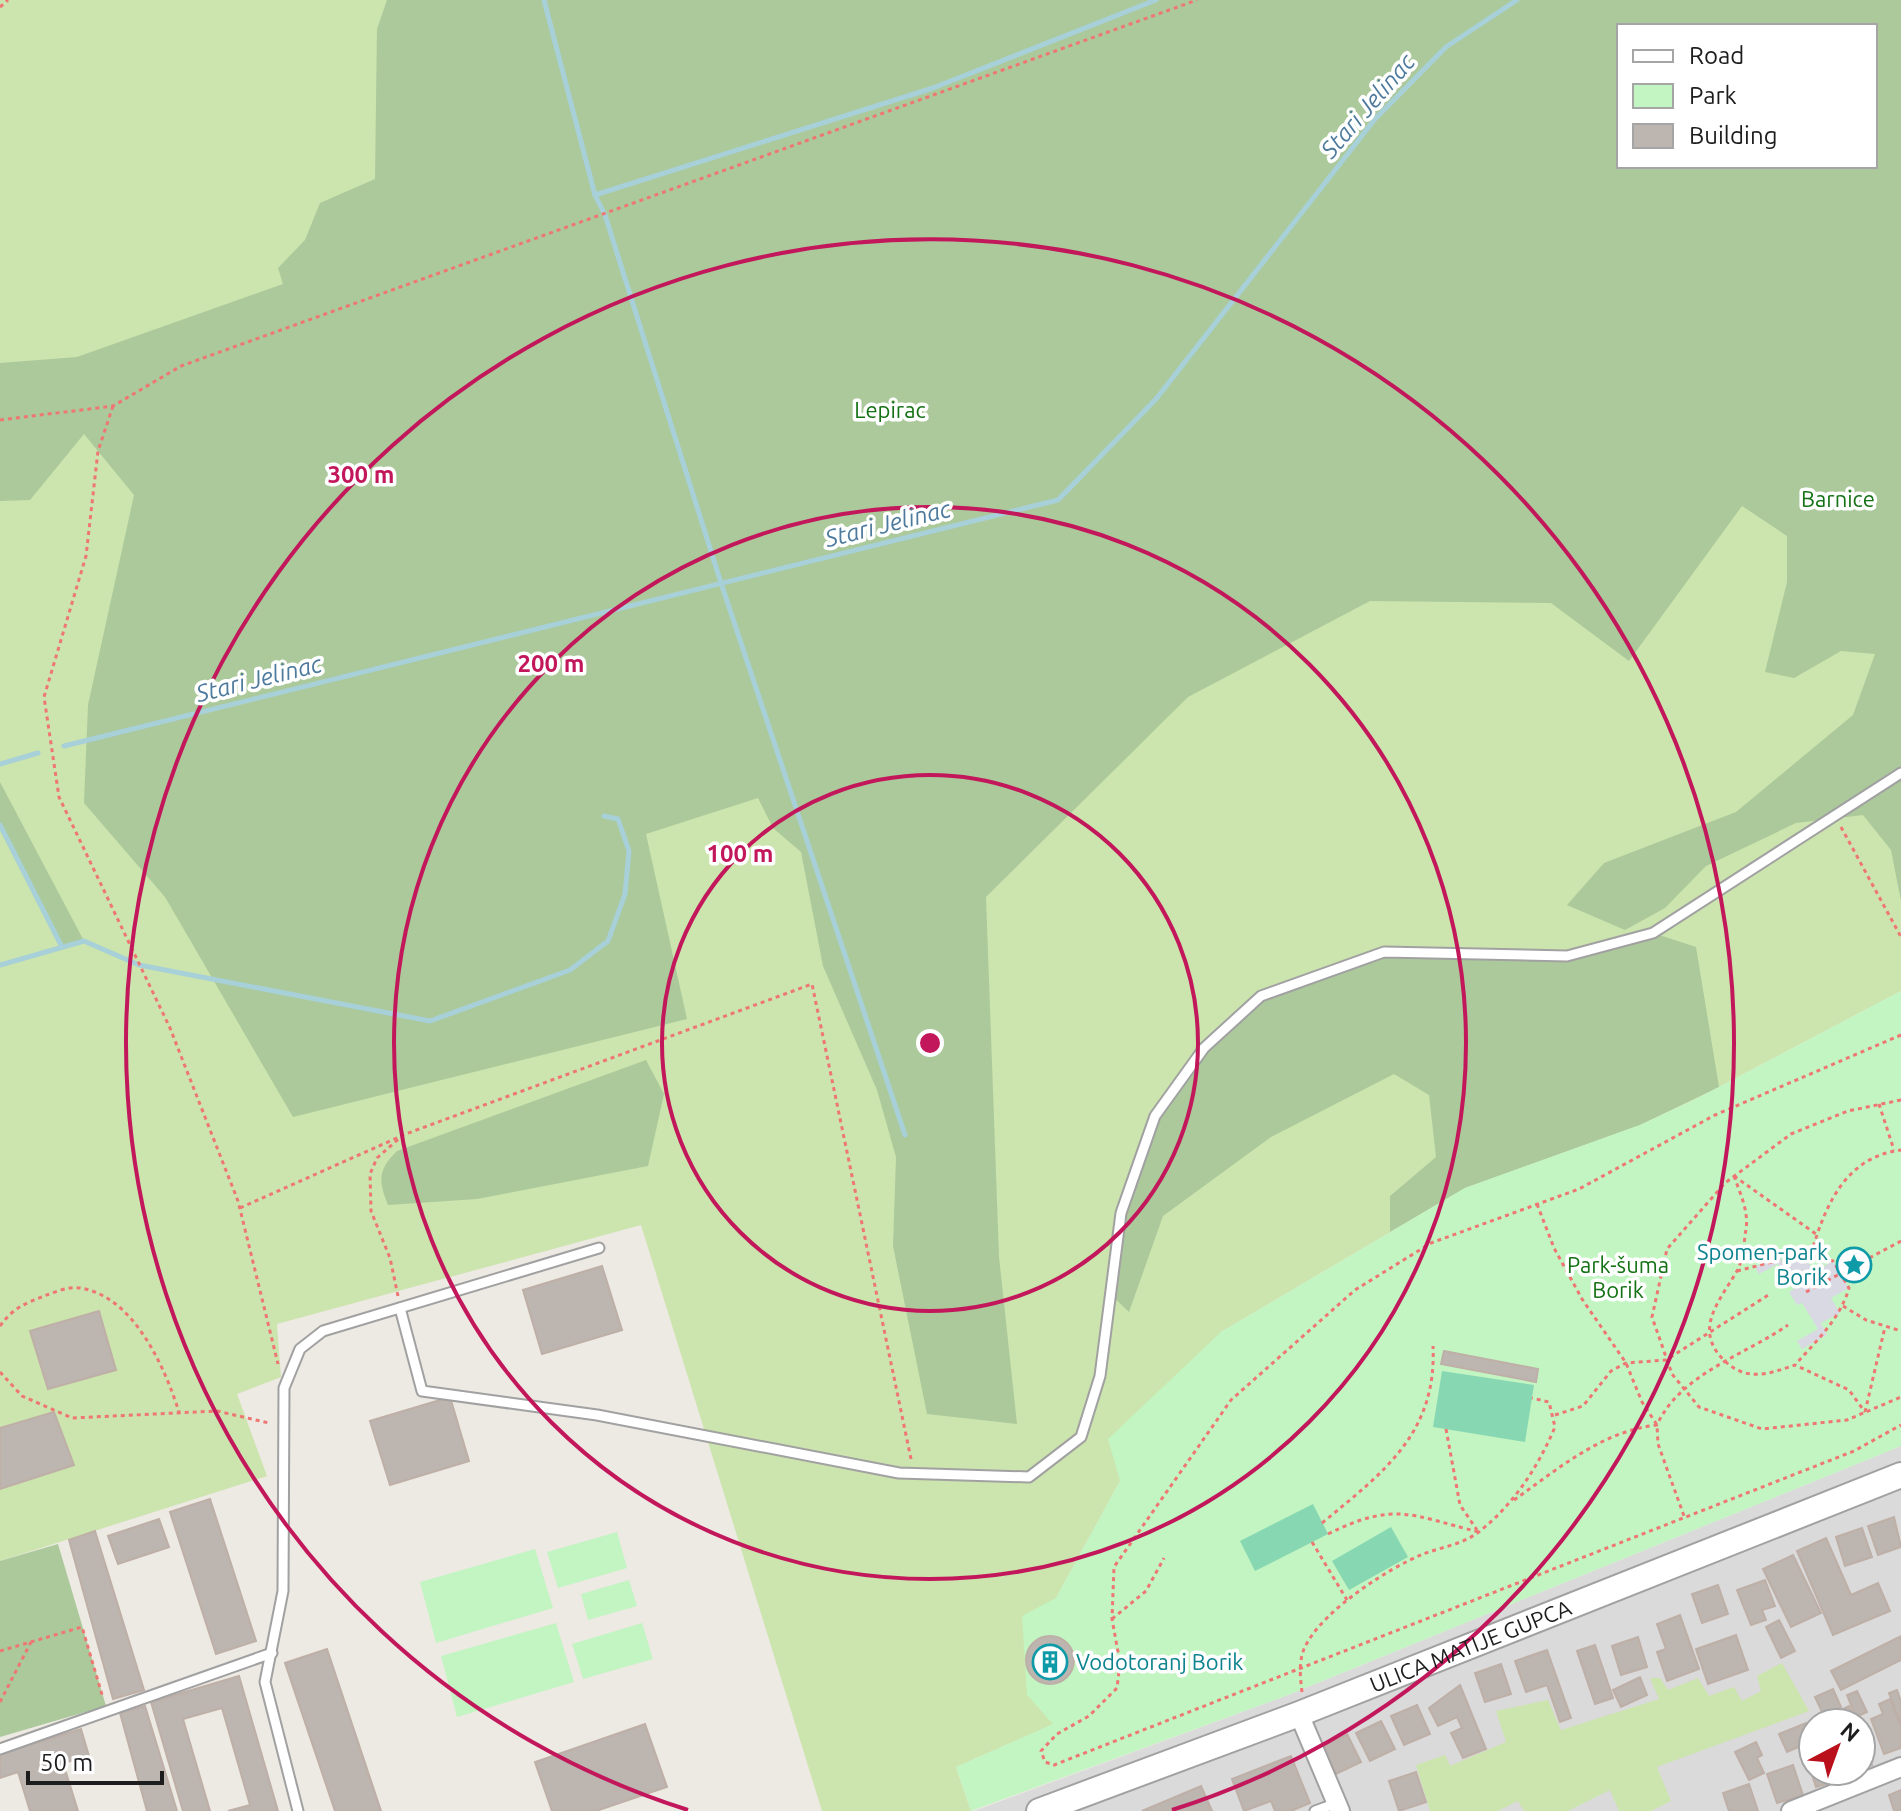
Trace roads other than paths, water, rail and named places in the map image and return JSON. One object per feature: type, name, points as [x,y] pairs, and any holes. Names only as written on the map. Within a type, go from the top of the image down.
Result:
[{"type":"street","name":"ULICA MATIJE GUPCA","points":[[1039,1811],[1301,1706],[1901,1475]]},
{"type":"street","points":[[1301,1706],[1339,1807]]},
{"type":"street","points":[[1791,1811],[1831,1804],[1901,1767]]},
{"type":"lane","points":[[400,1308],[422,1391],[597,1415],[914,1474],[1029,1477],[1081,1437],[1100,1376],[1121,1213],[1155,1116],[1204,1048],[1261,996],[1384,952],[1567,956],[1653,933],[1901,773]]},
{"type":"lane","points":[[298,1811],[265,1682],[283,1591],[284,1388],[300,1349],[323,1331],[599,1248]]},
{"type":"lane","points":[[0,1749],[272,1653]]},
{"type":"lane","points":[[1315,1811],[1339,1807]]},
{"type":"waterway","points":[[544,0],[595,195],[933,88],[1156,0]]},
{"type":"waterway","name":"Stari Jelinac","points":[[64,746],[1058,500],[1156,399],[1375,119],[1446,47],[1517,0]]},
{"type":"waterway","points":[[595,195],[605,215],[721,583],[905,1135]]},
{"type":"waterway","name":"Stari Jelinac","points":[[0,764],[38,753]]},
{"type":"waterway","points":[[0,965],[84,941],[139,965],[430,1021],[570,970],[608,941],[625,894],[629,851],[618,819],[604,816]]},
{"type":"waterway","points":[[0,825],[62,947]]},
{"type":"place","name":"Spomen-park Borik","points":[[1854,1265]]},
{"type":"place","name":"Vodotoranj Borik","points":[[1050,1662]]},
{"type":"park label","name":"Lepirac","points":[[890,410]]},
{"type":"park label","name":"Barnice","points":[[1838,499]]},
{"type":"park label","name":"Park-šuma Borik","points":[[1618,1278]]}]
